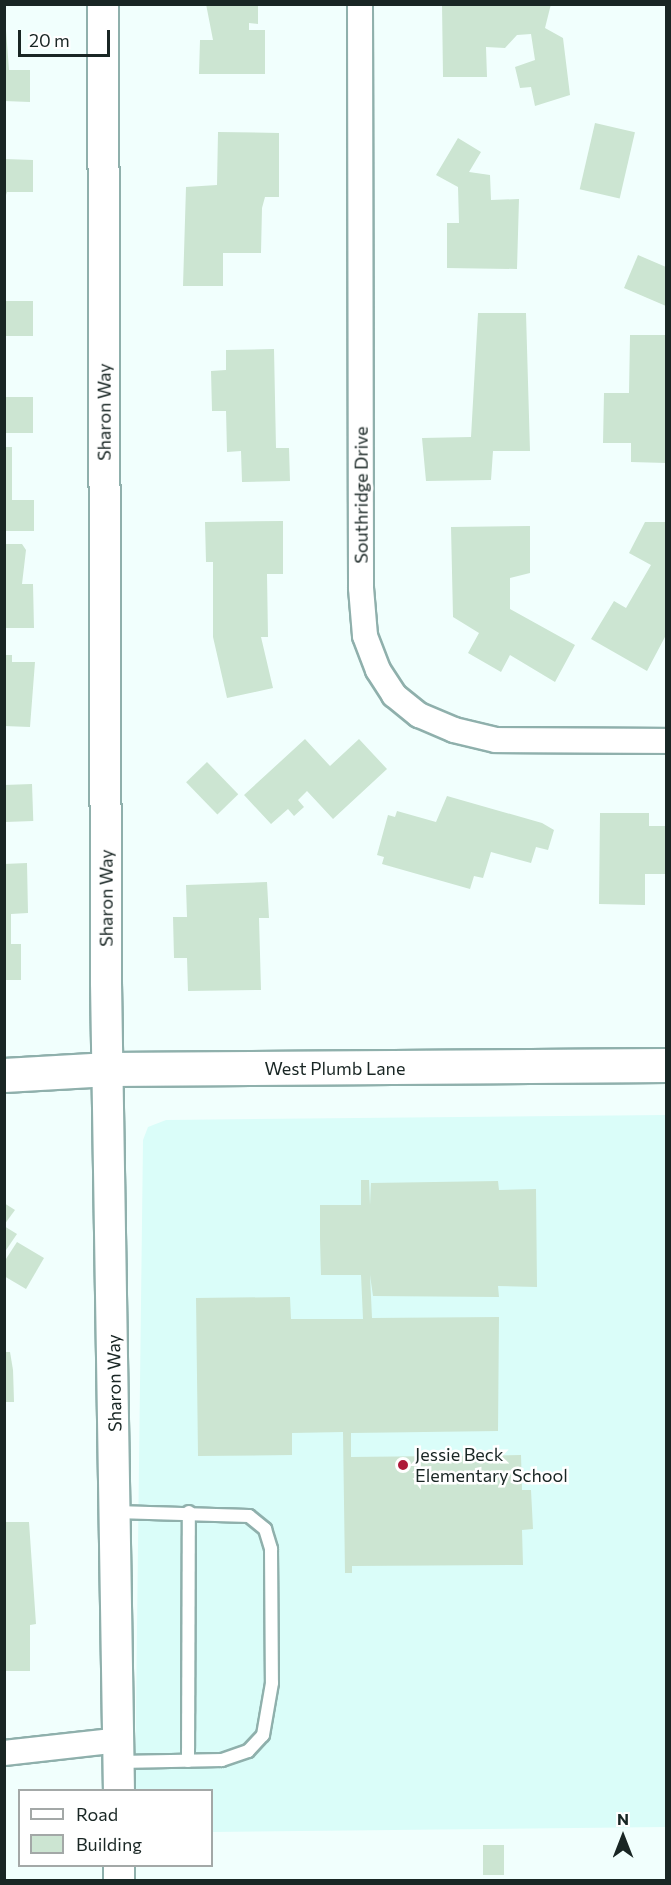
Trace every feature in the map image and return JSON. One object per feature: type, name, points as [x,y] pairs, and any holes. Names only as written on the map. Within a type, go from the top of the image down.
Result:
[{"type":"main road","name":"West Plumb Lane","points":[[4,1075],[110,1069],[666,1065]]},
{"type":"street","name":"Sharon Way","points":[[103,4],[110,1069],[119,1764]]},
{"type":"street","name":"Southridge Drive","points":[[360,4],[361,588],[364,636],[378,669],[394,695],[419,715],[454,730],[496,740],[666,741]]},
{"type":"street","points":[[4,1753],[119,1764]]},
{"type":"lane","points":[[116,1512],[189,1512],[249,1516],[266,1529],[271,1549],[271,1703],[264,1735],[248,1751],[222,1760],[119,1764]]},
{"type":"lane","points":[[188,1761],[189,1512]]},
{"type":"shaded area","name":"Jessie Beck Elementary School","points":[[666,1115],[666,1827],[213,1832],[213,1789],[135,1789],[143,1140],[148,1127],[166,1120]]},
{"type":"building","points":[[4,4],[9,70],[30,70],[30,102],[4,101]]},
{"type":"building","points":[[206,4],[258,4],[258,24],[249,23],[249,30],[265,30],[265,74],[199,74],[200,40],[213,40]]},
{"type":"building","points":[[442,4],[551,4],[545,28],[563,38],[570,95],[535,106],[531,87],[520,88],[515,67],[535,60],[531,34],[517,35],[505,48],[486,47],[487,77],[443,77]]},
{"type":"building","points":[[595,123],[635,132],[620,198],[580,189]]},
{"type":"building","points":[[218,132],[279,133],[279,197],[265,197],[262,208],[261,253],[223,253],[223,286],[183,286],[186,187],[217,185]]},
{"type":"building","points":[[458,138],[481,152],[469,172],[490,175],[491,200],[519,199],[517,269],[447,268],[447,223],[459,223],[458,187],[436,175]]},
{"type":"building","points":[[5,159],[33,160],[33,192],[7,192],[5,198]]},
{"type":"building","points":[[638,255],[666,267],[666,306],[624,288]]},
{"type":"building","points":[[4,301],[33,301],[33,336],[4,336]]},
{"type":"building","points":[[478,313],[526,313],[530,451],[493,451],[491,480],[426,481],[422,438],[471,437]]},
{"type":"building","points":[[630,335],[666,335],[666,463],[631,462],[631,443],[603,443],[604,393],[629,393]]},
{"type":"building","points":[[274,349],[276,448],[289,448],[290,481],[242,482],[241,451],[227,452],[226,411],[212,411],[211,371],[226,370],[226,350]]},
{"type":"building","points":[[4,397],[33,397],[33,433],[4,433]]},
{"type":"building","points":[[4,447],[12,447],[12,500],[34,500],[34,531],[4,531]]},
{"type":"building","points":[[283,521],[283,574],[267,574],[268,637],[261,637],[273,688],[227,698],[213,637],[213,562],[206,562],[205,522]]},
{"type":"building","points":[[645,522],[666,522],[666,635],[647,671],[591,639],[614,601],[626,608],[651,565],[629,553]]},
{"type":"building","points":[[530,526],[530,573],[510,578],[510,609],[575,645],[555,682],[510,655],[501,672],[468,653],[479,633],[453,617],[451,527]]},
{"type":"building","points":[[5,544],[22,544],[26,550],[22,584],[33,584],[34,628],[5,628]]},
{"type":"building","points":[[4,655],[12,655],[12,662],[35,662],[30,727],[4,726]]},
{"type":"building","points":[[305,739],[330,766],[359,739],[387,769],[333,819],[307,791],[298,800],[304,807],[294,816],[288,809],[271,824],[244,795]]},
{"type":"building","points":[[207,762],[238,794],[217,815],[186,782]]},
{"type":"building","points":[[32,784],[33,821],[5,822],[4,785]]},
{"type":"building","points":[[447,796],[542,823],[554,830],[548,850],[536,847],[531,863],[491,852],[483,878],[474,876],[470,889],[382,864],[384,857],[377,855],[388,815],[395,817],[397,811],[436,822]]},
{"type":"building","points":[[600,813],[649,813],[649,826],[666,826],[666,874],[645,874],[645,905],[599,904]]},
{"type":"building","points":[[27,863],[28,913],[11,914],[11,944],[21,944],[21,980],[4,980],[4,864]]},
{"type":"building","points":[[267,882],[269,918],[259,918],[261,990],[188,991],[187,958],[174,958],[173,917],[187,917],[186,885]]},
{"type":"building","points":[[361,1180],[369,1180],[370,1205],[371,1183],[498,1181],[499,1190],[536,1189],[537,1287],[498,1286],[499,1297],[373,1296],[370,1275],[372,1318],[499,1317],[498,1431],[351,1433],[351,1457],[521,1455],[522,1490],[531,1490],[533,1529],[522,1530],[523,1565],[352,1566],[352,1573],[345,1573],[343,1432],[292,1433],[292,1455],[198,1456],[196,1298],[290,1297],[291,1319],[363,1319],[361,1275],[321,1275],[320,1240],[320,1205],[361,1205]]},
{"type":"building","points":[[4,1203],[15,1210],[4,1225]]},
{"type":"building","points":[[4,1226],[17,1234],[4,1253]]},
{"type":"building","points":[[17,1242],[44,1258],[26,1289],[4,1276],[4,1262]]},
{"type":"building","points":[[4,1352],[10,1352],[14,1402],[4,1402]]},
{"type":"building","points":[[5,1522],[29,1522],[36,1624],[30,1625],[30,1671],[5,1671]]},
{"type":"building","points":[[483,1845],[504,1845],[504,1875],[483,1875]]},
{"type":"place","name":"Jessie Beck Elementary School","points":[[403,1465]]}]
